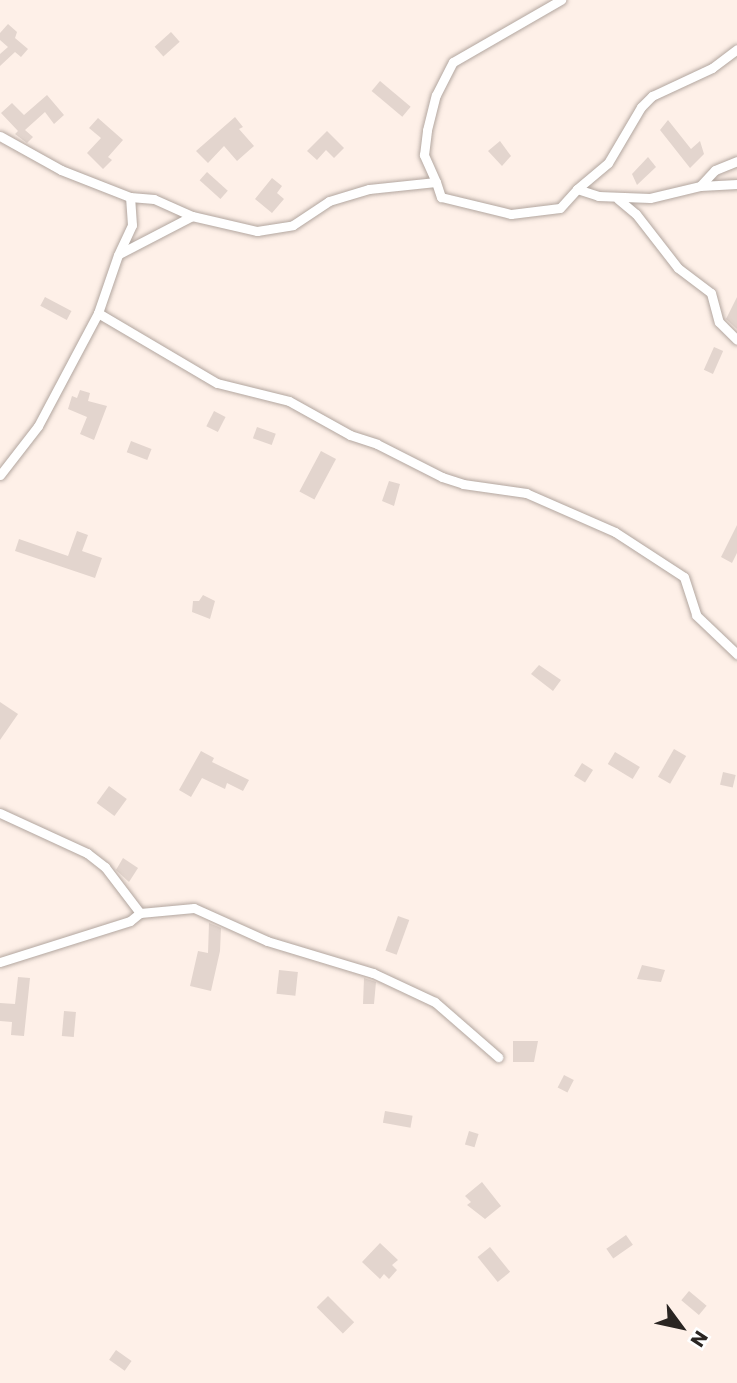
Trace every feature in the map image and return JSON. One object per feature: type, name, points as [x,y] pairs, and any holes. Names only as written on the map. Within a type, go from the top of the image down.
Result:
[{"type":"street","points":[[561,0],[453,62],[436,95],[424,155],[441,197],[511,214],[560,208],[577,189],[608,163],[641,107],[652,96],[712,68],[737,49]]},
{"type":"street","points":[[0,136],[61,170],[130,197],[154,199],[192,216],[257,231],[293,225],[329,201],[369,189],[436,182]]},
{"type":"street","points":[[700,186],[715,170],[737,161]]},
{"type":"street","points":[[577,189],[598,197],[618,199],[650,198],[700,186],[737,184]]},
{"type":"street","points":[[0,475],[38,426],[98,313],[118,255],[132,225],[130,197]]},
{"type":"street","points":[[618,199],[636,214],[678,268],[711,293],[719,322],[737,340]]},
{"type":"street","points":[[118,255],[192,216]]},
{"type":"street","points":[[98,313],[217,383],[300,406],[350,435],[377,444],[442,477],[464,484],[526,494],[615,532],[684,576],[696,615],[737,654]]},
{"type":"street","points":[[0,813],[87,853],[105,867],[140,913]]},
{"type":"street","points":[[0,962],[130,921],[140,913],[194,908],[267,941],[373,973],[435,1002],[498,1057]]},
{"type":"building","points":[[8,24],[17,32],[15,38],[28,49],[21,57],[15,52],[0,66],[0,54],[8,47],[0,40],[0,33]]},
{"type":"building","points":[[171,32],[180,42],[163,56],[155,47]]},
{"type":"building","points":[[380,81],[411,107],[402,117],[372,91]]},
{"type":"building","points":[[47,95],[64,115],[54,124],[45,112],[25,130],[33,137],[27,143],[15,134],[18,131],[1,113],[12,103],[24,115]]},
{"type":"building","points":[[235,117],[243,127],[239,129],[254,146],[237,161],[224,146],[208,163],[196,151]]},
{"type":"building","points":[[98,118],[123,140],[108,157],[112,160],[103,169],[87,153],[101,138],[89,128]]},
{"type":"building","points":[[668,120],[691,149],[700,141],[704,154],[690,168],[660,130]]},
{"type":"building","points":[[327,131],[344,148],[334,158],[326,150],[317,160],[307,151]]},
{"type":"building","points":[[500,141],[511,156],[502,166],[488,151]]},
{"type":"building","points":[[648,157],[656,167],[637,185],[632,174]]},
{"type":"building","points":[[207,172],[228,191],[220,199],[200,180]]},
{"type":"building","points":[[272,178],[282,186],[277,193],[284,199],[272,213],[255,199]]},
{"type":"building","points":[[45,297],[71,311],[67,320],[40,306]]},
{"type":"building","points":[[737,297],[737,329],[726,319]]},
{"type":"building","points":[[714,347],[723,351],[713,374],[704,370]]},
{"type":"building","points":[[80,390],[90,393],[88,401],[107,406],[94,440],[80,434],[87,417],[68,409],[72,396],[77,398]]},
{"type":"building","points":[[214,411],[226,417],[218,432],[206,426]]},
{"type":"building","points":[[257,427],[276,434],[272,445],[253,438]]},
{"type":"building","points":[[131,441],[152,449],[147,460],[127,452]]},
{"type":"building","points":[[321,451],[336,459],[314,500],[299,492]]},
{"type":"building","points":[[389,481],[400,484],[394,506],[382,501]]},
{"type":"building","points":[[737,525],[737,553],[732,563],[721,557]]},
{"type":"building","points":[[77,531],[88,535],[82,551],[102,558],[95,578],[15,551],[19,539],[68,556]]},
{"type":"building","points":[[203,595],[215,601],[210,619],[192,612],[193,601],[199,601]]},
{"type":"building","points":[[539,665],[561,680],[553,691],[531,674]]},
{"type":"building","points":[[0,702],[18,714],[0,740]]},
{"type":"building","points":[[674,749],[686,756],[670,784],[658,777]]},
{"type":"building","points":[[201,751],[214,758],[212,762],[249,780],[243,791],[227,783],[225,789],[202,778],[191,797],[179,790]]},
{"type":"building","points":[[615,752],[640,767],[633,779],[608,764]]},
{"type":"building","points":[[582,763],[593,770],[585,783],[574,776]]},
{"type":"building","points":[[723,772],[736,775],[733,788],[720,785]]},
{"type":"building","points":[[109,786],[127,799],[114,816],[97,803]]},
{"type":"building","points":[[123,858],[138,868],[129,882],[116,870]]},
{"type":"building","points":[[398,916],[409,920],[397,955],[385,951]]},
{"type":"building","points":[[209,923],[221,928],[220,951],[211,991],[190,986],[198,951],[208,953]]},
{"type":"building","points":[[642,965],[665,970],[661,982],[637,979]]},
{"type":"building","points":[[279,970],[298,972],[295,996],[276,994]]},
{"type":"building","points":[[18,977],[30,978],[24,1036],[11,1035],[12,1022],[0,1021],[0,1003],[15,1004]]},
{"type":"building","points":[[364,978],[376,982],[374,1004],[363,1004]]},
{"type":"building","points":[[64,1011],[76,1012],[74,1037],[62,1036]]},
{"type":"building","points":[[513,1041],[538,1041],[534,1062],[513,1062]]},
{"type":"building","points":[[564,1075],[574,1080],[567,1092],[558,1087]]},
{"type":"building","points":[[385,1111],[413,1116],[410,1128],[383,1123]]},
{"type":"building","points":[[469,1131],[479,1134],[474,1147],[465,1144]]},
{"type":"building","points":[[482,1182],[501,1206],[485,1219],[467,1205],[471,1202],[465,1196]]},
{"type":"building","points":[[626,1235],[633,1245],[613,1259],[606,1249]]},
{"type":"building","points":[[380,1243],[398,1260],[392,1265],[397,1270],[389,1279],[384,1274],[380,1279],[362,1262]]},
{"type":"building","points":[[490,1247],[510,1272],[498,1282],[478,1257]]},
{"type":"building","points":[[689,1291],[707,1306],[699,1315],[681,1300]]},
{"type":"building","points":[[328,1296],[354,1322],[343,1333],[317,1307]]},
{"type":"building","points":[[116,1350],[132,1361],[125,1371],[109,1360]]}]
